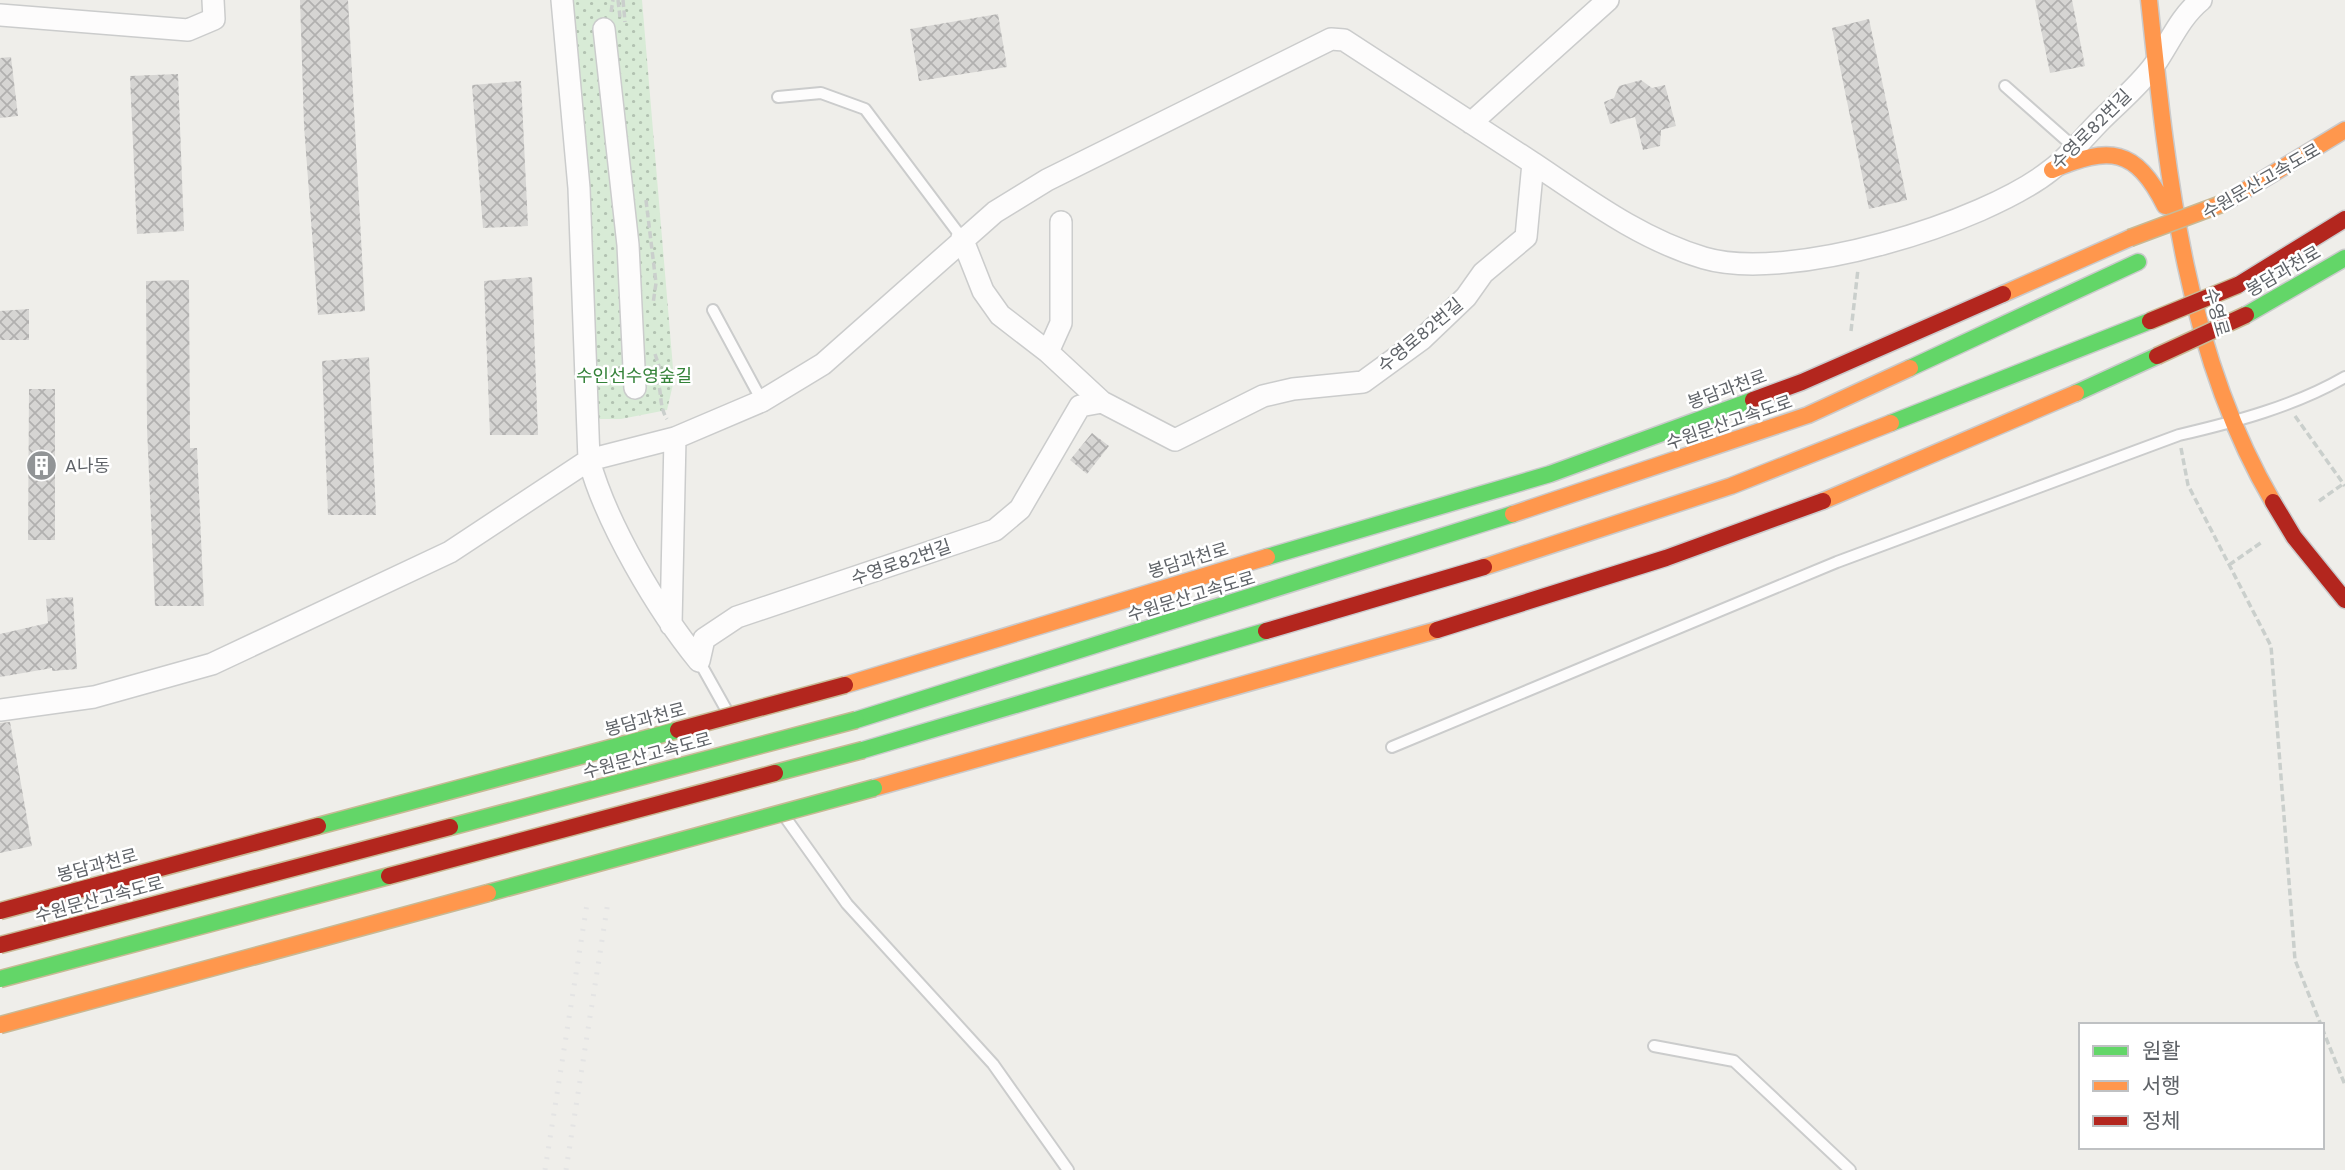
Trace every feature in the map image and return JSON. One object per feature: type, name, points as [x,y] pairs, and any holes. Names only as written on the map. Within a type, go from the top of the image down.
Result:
[{"type":"main road","name":"수영로","points":[[2149,0],[2153,66],[2180,240],[2196,311],[2232,422],[2280,515],[2345,600]]},
{"type":"main road","name":"봉담과천로","points":[[0,911],[845,685],[1550,474],[1802,382],[2130,238],[2224,203],[2345,130]]},
{"type":"main road","points":[[2052,170],[2083,156],[2102,152],[2134,159],[2147,172],[2157,188],[2180,240]]},
{"type":"main road","points":[[0,979],[863,750],[1512,559],[1731,486],[2150,321],[2238,285],[2345,219]]},
{"type":"main road","name":"수원문산고속도로","points":[[0,945],[856,720],[1421,545],[1808,415],[2202,236]]},
{"type":"main road","name":"봉담과천로","points":[[0,1025],[874,788],[1335,659],[1667,558],[1962,446],[2246,315],[2345,258]]},
{"type":"street","points":[[0,15],[188,30],[214,19],[213,0]]},
{"type":"street","points":[[562,0],[579,188],[589,460],[598,493],[671,627],[699,661]]},
{"type":"street","points":[[1471,123],[1608,0]]},
{"type":"street","name":"수영로82번길","points":[[699,661],[704,639],[737,617],[995,530],[1020,509],[1080,406],[1102,402],[1175,440],[1264,397],[1293,389],[1363,383],[1422,339],[1466,298],[1483,272],[1526,237],[1533,163],[1630,227],[1705,258],[1737,264],[1799,260],[1861,249],[1960,219],[2018,192],[2052,170],[2153,66],[2190,9],[2201,0]]},
{"type":"street","points":[[604,29],[628,246],[635,388]]},
{"type":"street","points":[[0,709],[94,696],[212,664],[450,551],[589,460],[672,429],[762,401],[823,364],[962,238],[995,212],[1047,180],[1335,37],[1345,40],[1533,163]]},
{"type":"street","points":[[1048,352],[1061,323],[1061,222]]},
{"type":"street","points":[[962,238],[983,291],[1000,315],[1048,352],[1102,402]]},
{"type":"street","points":[[671,627],[672,429]]},
{"type":"lane","points":[[2005,86],[2074,147]]},
{"type":"lane","points":[[778,97],[821,93],[865,109],[962,238]]},
{"type":"lane","points":[[713,310],[762,401]]},
{"type":"lane","points":[[1392,747],[1837,562],[2179,435],[2232,422],[2325,388],[2345,377]]},
{"type":"lane","points":[[699,661],[738,731]]},
{"type":"lane","points":[[744,742],[769,789]]},
{"type":"lane","points":[[776,800],[795,835],[847,904],[993,1064],[1068,1170]]},
{"type":"lane","points":[[1654,1046],[1734,1061],[1850,1170]]},
{"type":"path","points":[[1850,335],[1861,249]]},
{"type":"path","points":[[656,378],[660,386],[661,406],[672,429]]},
{"type":"path","points":[[2286,402],[2344,485],[2319,501]]},
{"type":"path","points":[[2179,435],[2188,485],[2271,646],[2295,960],[2321,1023]]},
{"type":"path","points":[[2229,565],[2262,542]]},
{"type":"path","points":[[2324,1031],[2345,1085]]},
{"type":"green space","name":"수인선수영숲길","points":[[564,0],[642,0],[674,380],[667,410],[621,419],[596,419]]},
{"type":"building","points":[[300,0],[348,0],[365,311],[318,315],[304,125]]},
{"type":"building","points":[[2035,0],[2072,0],[2085,66],[2050,73]]},
{"type":"building","points":[[998,14],[1007,67],[919,81],[910,29]]},
{"type":"building","points":[[1869,19],[1907,200],[1869,209],[1832,28]]},
{"type":"building","points":[[11,57],[18,116],[0,118],[0,58]]},
{"type":"building","points":[[178,74],[184,231],[137,234],[130,76]]},
{"type":"building","points":[[1641,80],[1652,88],[1665,85],[1676,126],[1661,130],[1660,146],[1643,150],[1635,117],[1610,124],[1604,102],[1614,98],[1619,86]]},
{"type":"building","points":[[521,81],[528,226],[483,228],[472,85]]},
{"type":"building","points":[[532,277],[538,435],[490,435],[484,281]]},
{"type":"building","points":[[189,280],[190,448],[197,448],[204,606],[155,606],[147,429],[146,281]]},
{"type":"building","points":[[29,309],[29,340],[0,340],[0,311]]},
{"type":"building","points":[[369,357],[376,515],[328,515],[322,361]]},
{"type":"building","name":"A나동","points":[[29,389],[55,389],[55,540],[28,540]]},
{"type":"building","points":[[1092,433],[1109,446],[1087,474],[1070,460]]},
{"type":"building","points":[[73,597],[77,669],[52,671],[52,668],[0,677],[0,634],[48,623],[46,599]]},
{"type":"building","points":[[10,722],[32,846],[0,853],[0,723]]},
{"type":"railway","points":[[566,1170],[608,902]]},
{"type":"railway","points":[[545,1170],[587,904]]},
{"type":"traffic: fast","points":[[2246,315],[2345,258]]},
{"type":"traffic: fast","points":[[1910,368],[2138,262]]},
{"type":"traffic: fast","points":[[1891,423],[2150,321]]},
{"type":"traffic: fast","points":[[2076,393],[2157,356]]},
{"type":"traffic: fast","points":[[1267,557],[1550,474],[1753,400]]},
{"type":"traffic: fast","points":[[856,720],[1513,514]]},
{"type":"traffic: fast","points":[[863,750],[1266,631]]},
{"type":"traffic: fast","points":[[450,827],[856,720]]},
{"type":"traffic: fast","points":[[318,826],[678,730]]},
{"type":"traffic: fast","points":[[775,773],[863,750]]},
{"type":"traffic: fast","points":[[488,893],[874,788]]},
{"type":"traffic: fast","points":[[0,979],[389,876]]},
{"type":"traffic: slow","points":[[2149,0],[2173,194],[2199,322],[2219,384],[2243,444],[2273,502]]},
{"type":"traffic: slow","points":[[2224,203],[2345,130]]},
{"type":"traffic: slow","points":[[2052,170],[2090,157],[2119,157],[2131,162],[2143,172],[2165,206]]},
{"type":"traffic: slow","points":[[2130,238],[2224,203]]},
{"type":"traffic: slow","points":[[2003,294],[2130,238]]},
{"type":"traffic: slow","points":[[1513,514],[1808,415],[1910,368]]},
{"type":"traffic: slow","points":[[1823,501],[2076,393]]},
{"type":"traffic: slow","points":[[1484,567],[1731,486],[1891,423]]},
{"type":"traffic: slow","points":[[845,685],[1267,557]]},
{"type":"traffic: slow","points":[[874,788],[1437,630]]},
{"type":"traffic: slow","points":[[0,1025],[488,893]]},
{"type":"traffic: jam","points":[[2238,285],[2345,219]]},
{"type":"traffic: jam","points":[[2150,321],[2238,285]]},
{"type":"traffic: jam","points":[[1753,400],[1802,382],[2003,294]]},
{"type":"traffic: jam","points":[[2157,356],[2246,315]]},
{"type":"traffic: jam","points":[[1437,630],[1666,558],[1823,501]]},
{"type":"traffic: jam","points":[[2273,502],[2294,537],[2345,600]]},
{"type":"traffic: jam","points":[[1266,631],[1484,567]]},
{"type":"traffic: jam","points":[[678,730],[845,685]]},
{"type":"traffic: jam","points":[[389,876],[775,773]]},
{"type":"traffic: jam","points":[[0,911],[318,826]]},
{"type":"traffic: jam","points":[[0,945],[450,827]]},
{"type":"place","name":"A나동","points":[[42,465]]}]
